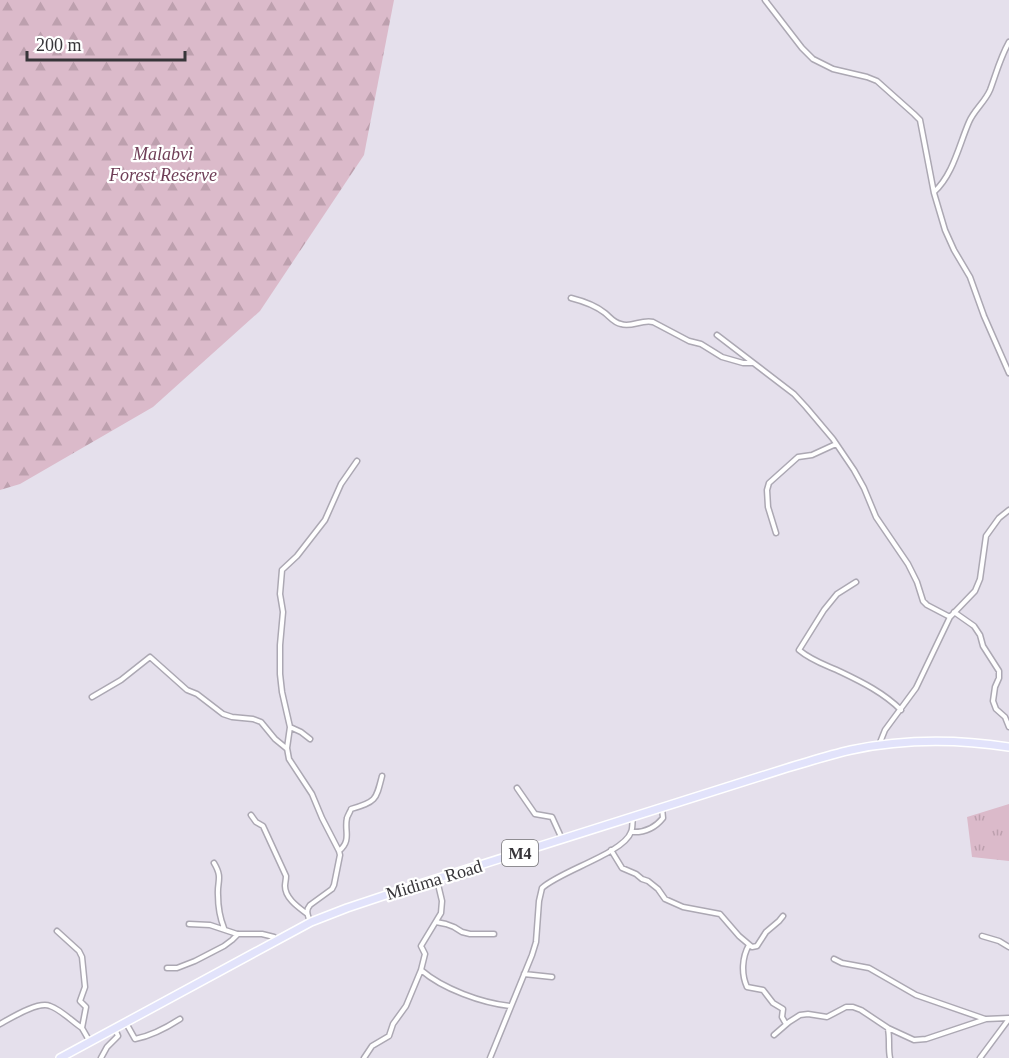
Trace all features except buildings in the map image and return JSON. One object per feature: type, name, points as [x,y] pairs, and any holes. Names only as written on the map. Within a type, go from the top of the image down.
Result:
[{"type":"main road","name":"Midima Road","points":[[60,1058],[311,922],[363,902],[850,751],[904,742],[956,741],[1009,747]]},
{"type":"street","points":[[765,0],[798,44],[813,59],[833,69],[877,81],[920,120],[934,193],[945,230],[970,277],[1009,373]]},
{"type":"street","points":[[934,193],[944,183],[970,120],[990,90],[1009,42]]},
{"type":"street","points":[[571,298],[593,305],[619,324],[653,322],[722,357],[743,363],[753,363]]},
{"type":"street","points":[[717,335],[801,401],[854,470],[876,517],[908,564],[923,601],[950,617]]},
{"type":"street","points":[[776,532],[768,507],[769,483],[798,457],[812,455],[836,444]]},
{"type":"street","points":[[307,914],[310,905],[328,894],[334,885],[339,850],[312,794],[289,759],[287,748],[290,727],[280,674],[283,612],[280,594],[282,570],[306,545],[325,520],[338,490],[357,461]]},
{"type":"street","points":[[878,746],[885,730],[916,688],[950,617],[975,591],[981,574],[986,536],[999,518],[1009,510]]},
{"type":"street","points":[[856,582],[837,594],[799,650],[819,664],[873,689],[901,710]]},
{"type":"street","points":[[954,612],[974,626],[983,646],[999,671],[993,701],[996,709],[1005,717],[1009,727]]},
{"type":"street","points":[[92,697],[122,680],[150,657],[187,690],[197,694],[223,714],[261,722],[275,739],[287,748]]},
{"type":"street","points":[[290,727],[310,739]]},
{"type":"street","points":[[339,850],[345,846],[347,817],[351,809],[367,805],[372,801],[377,794],[382,776]]},
{"type":"street","points":[[517,788],[535,814],[552,817],[562,839]]},
{"type":"street","points":[[631,832],[640,832],[655,826],[663,818],[662,808]]},
{"type":"street","points":[[251,815],[263,826],[286,876],[285,888],[288,895],[293,903],[307,914],[311,922]]},
{"type":"street","points":[[490,1058],[536,942],[542,888],[625,840],[631,832],[633,817]]},
{"type":"street","points":[[611,850],[622,867],[648,881],[664,899],[683,907],[720,914],[732,929],[752,947],[757,946],[766,932],[783,916]]},
{"type":"street","points":[[214,863],[220,881],[218,904],[224,929]]},
{"type":"street","points":[[364,1058],[372,1046],[389,1036],[393,1024],[406,1006],[421,970],[425,954],[421,946],[441,913],[442,901],[437,879]]},
{"type":"street","points":[[436,922],[470,934],[494,934]]},
{"type":"street","points":[[189,924],[210,925],[239,934],[262,934],[274,937],[278,941]]},
{"type":"street","points":[[57,931],[79,951],[82,957],[85,987],[80,1001],[86,1010],[82,1028]]},
{"type":"street","points":[[167,968],[177,968],[195,962],[225,946],[239,934]]},
{"type":"street","points":[[982,936],[1009,947]]},
{"type":"street","points":[[749,945],[743,962],[747,987],[763,990],[773,1003],[783,1009],[782,1017],[786,1024]]},
{"type":"street","points":[[834,959],[842,963],[869,968],[916,995],[986,1019]]},
{"type":"street","points":[[421,970],[438,982],[463,993],[496,1004],[510,1006]]},
{"type":"street","points":[[524,974],[552,977]]},
{"type":"street","points":[[0,1024],[43,1004],[52,1006],[82,1028],[90,1042]]},
{"type":"street","points":[[774,1035],[794,1018],[804,1014],[827,1017],[846,1007],[861,1010],[908,1038],[921,1040],[986,1019],[1009,1018]]},
{"type":"street","points":[[980,1058],[1009,1018]]},
{"type":"street","points":[[125,1022],[135,1039],[156,1033],[180,1019]]},
{"type":"street","points":[[101,1058],[107,1047],[118,1036],[115,1028]]},
{"type":"street","points":[[888,1028],[890,1058]]},
{"type":"green space","name":"Malabvi Forest Reserve","points":[[0,0],[394,0],[364,155],[260,311],[153,407],[20,484],[0,490]]},
{"type":"green space","points":[[1009,804],[1009,861],[972,857],[967,817]]}]
